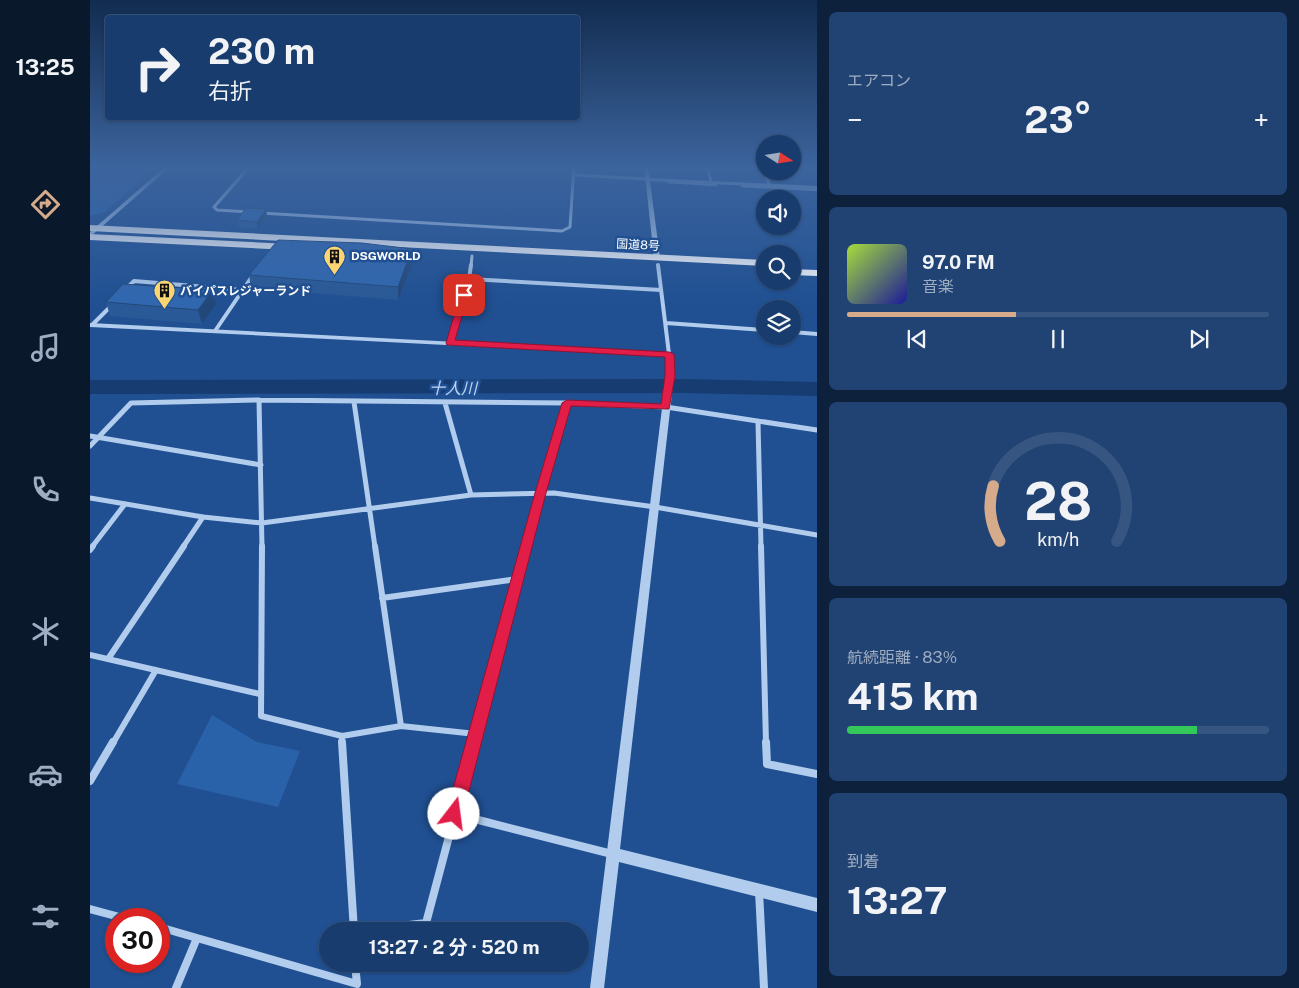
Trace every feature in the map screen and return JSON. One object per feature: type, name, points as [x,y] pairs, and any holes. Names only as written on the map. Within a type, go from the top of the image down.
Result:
[{"type":"highway","name":"国道8号","points":[[95,228],[657,262],[756,270]]},
{"type":"highway","name":"国道8号","points":[[90,236],[271,250],[657,262],[756,263]]},
{"type":"highway","points":[[801,265],[816,266]]},
{"type":"highway","points":[[801,272],[816,273]]},
{"type":"street","points":[[90,236],[95,228],[114,212]]},
{"type":"street","points":[[275,212],[558,231],[566,230],[570,226],[571,212]]},
{"type":"street","points":[[597,988],[670,376],[666,323],[652,212]]},
{"type":"street","points":[[450,343],[469,279],[472,256]]},
{"type":"street","points":[[215,331],[258,268]]},
{"type":"street","points":[[469,279],[662,290]]},
{"type":"street","points":[[122,294],[134,281],[243,290]]},
{"type":"street","points":[[91,325],[116,300]]},
{"type":"street","points":[[666,323],[756,329]]},
{"type":"street","points":[[91,325],[669,354]]},
{"type":"street","points":[[801,333],[816,334]]},
{"type":"street","points":[[259,400],[262,524],[261,716],[342,736],[401,726],[476,734]]},
{"type":"street","points":[[90,446],[131,402],[259,400],[445,403],[667,402],[758,422],[816,430]]},
{"type":"street","points":[[354,402],[401,726]]},
{"type":"street","points":[[445,403],[471,496]]},
{"type":"street","points":[[426,922],[540,493],[567,403]]},
{"type":"street","points":[[758,422],[767,764],[816,774]]},
{"type":"street","points":[[90,436],[260,465]]},
{"type":"street","points":[[90,498],[203,517],[262,524],[471,496],[500,493],[554,493],[655,507],[816,535]]},
{"type":"street","points":[[90,550],[125,504]]},
{"type":"street","points":[[108,658],[203,517]]},
{"type":"street","points":[[382,598],[517,579]]},
{"type":"street","points":[[90,655],[260,694]]},
{"type":"street","points":[[90,781],[156,670]]},
{"type":"street","points":[[342,736],[355,922]]},
{"type":"street","points":[[454,814],[816,904]]},
{"type":"street","points":[[759,890],[764,988]]},
{"type":"street","points":[[90,908],[105,912]]},
{"type":"street","points":[[170,931],[357,986],[356,972]]},
{"type":"street","points":[[176,988],[197,938]]},
{"type":"shaded area","points":[[90,212],[105,212],[90,216]]},
{"type":"shaded area","points":[[212,715],[257,742],[300,751],[278,807],[177,784]]},
{"type":"building","points":[[243,212],[264,212],[257,222],[237,220]]},
{"type":"building","name":"DSGWORLD","points":[[278,240],[362,243],[412,249],[398,287],[249,275]]},
{"type":"building","points":[[123,284],[213,290],[198,310],[106,302]]},
{"type":"waterway","name":"十人川","points":[[90,387],[682,386],[817,389]]},
{"type":"place","name":"DSGWORLD","points":[[335,275]]},
{"type":"place","name":"バイパスレジャーランド","points":[[164,310]]},
{"type":"route","points":[[454,814],[540,493],[567,403],[666,407],[670,376],[669,354],[450,343],[464,295]]}]
